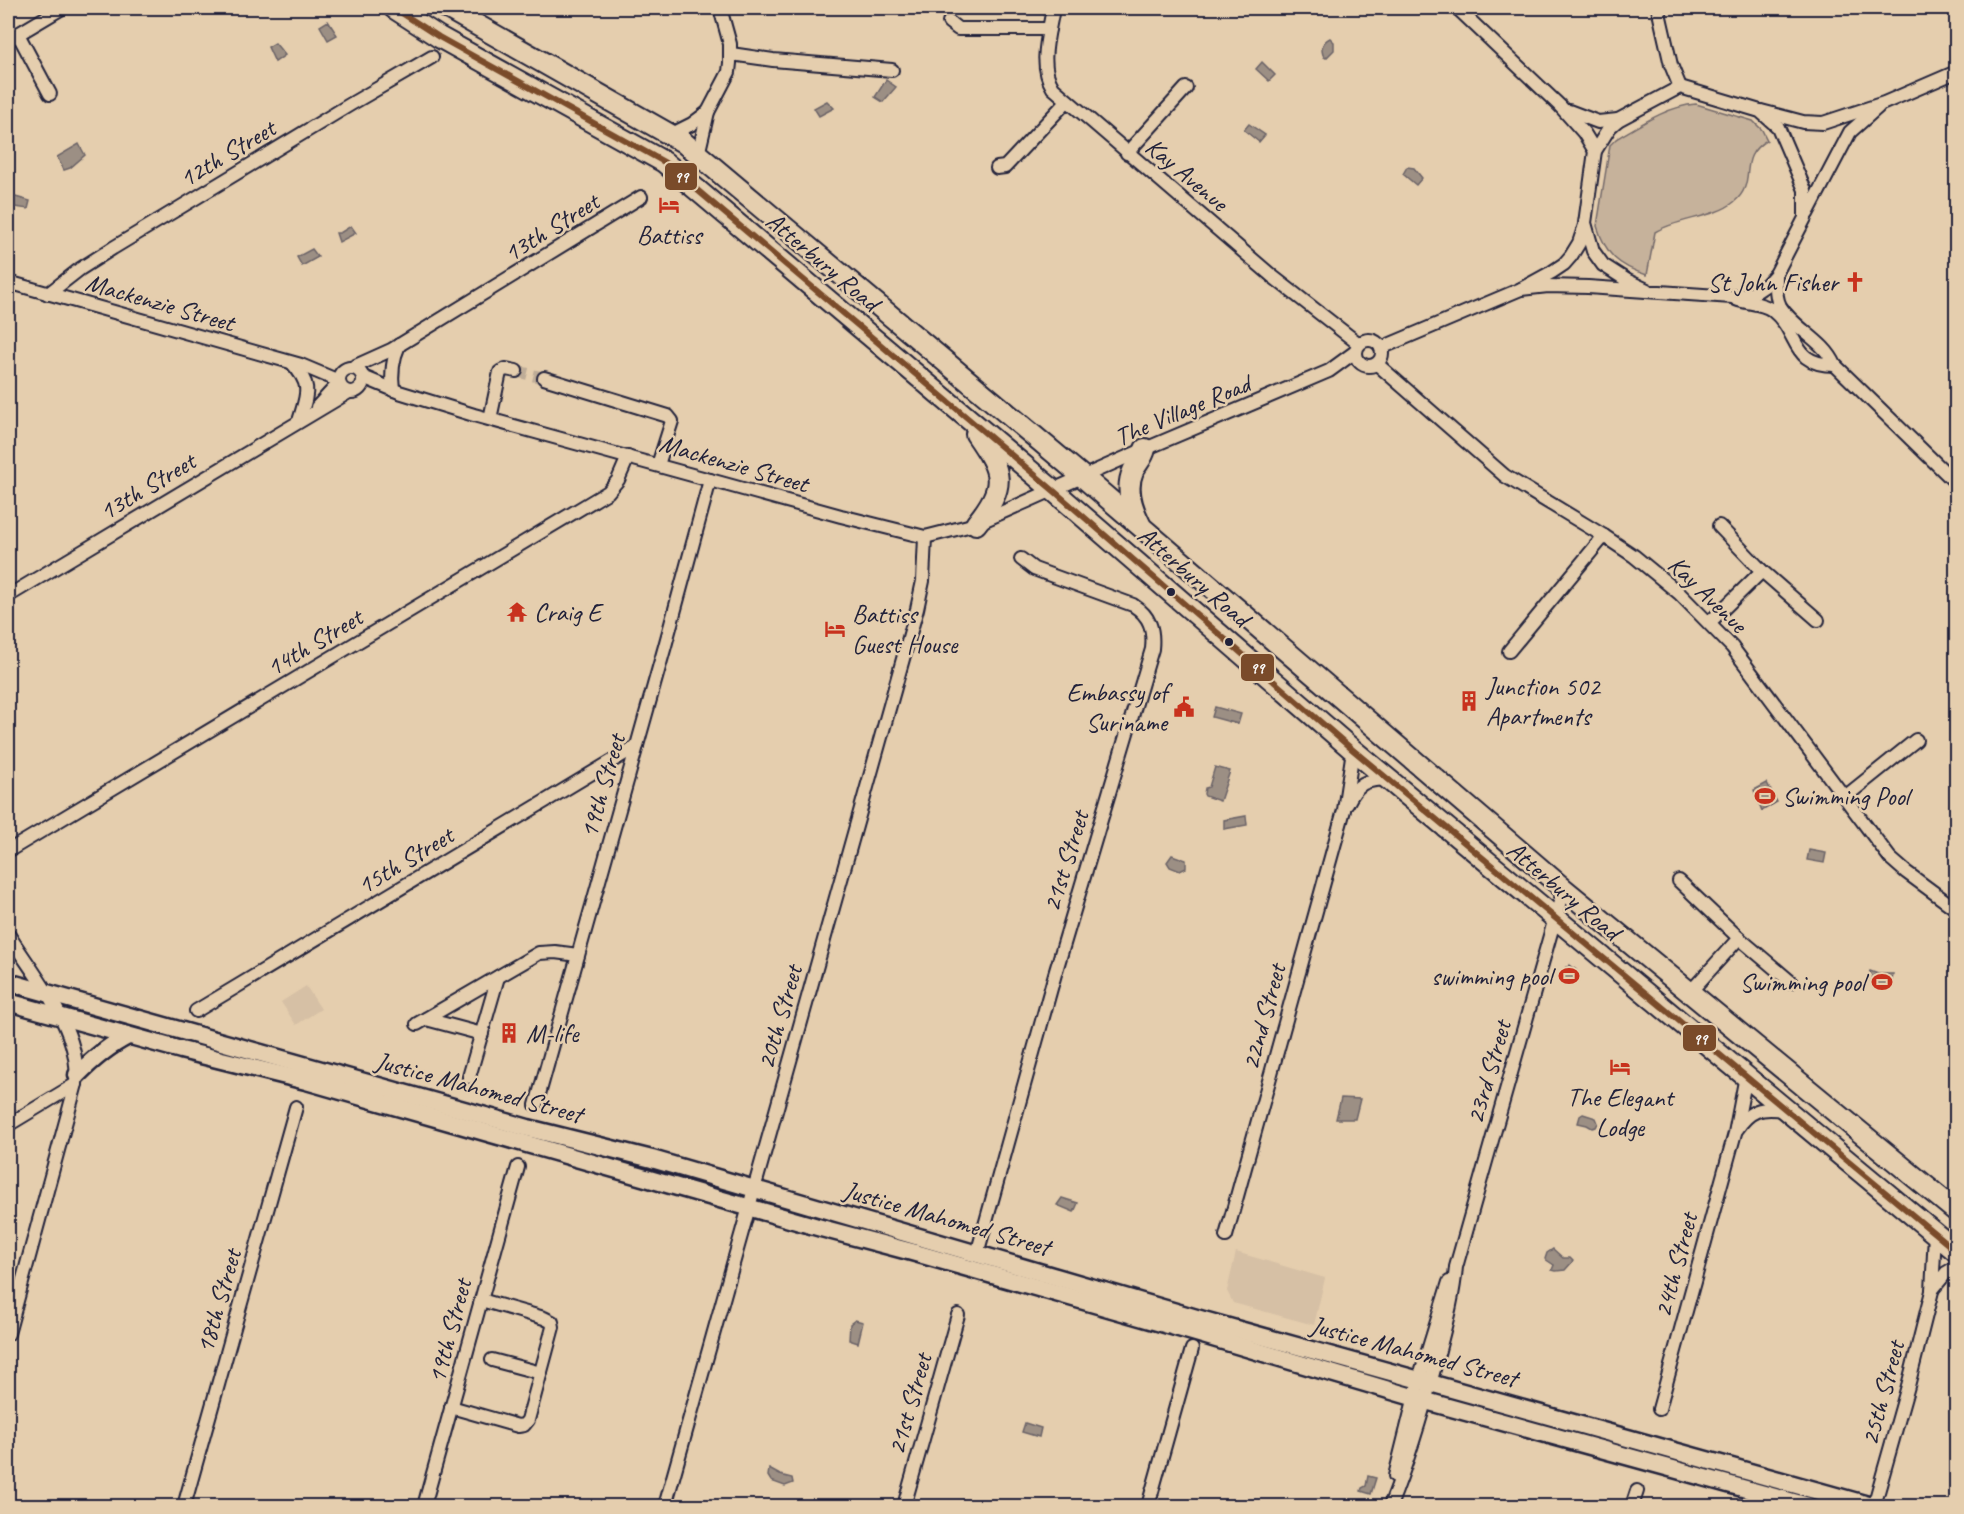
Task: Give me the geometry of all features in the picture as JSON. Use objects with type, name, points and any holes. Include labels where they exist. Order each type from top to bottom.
[{"type":"main road","name":"Atterbury Road","points":[[394,8],[439,37],[664,162],[1054,491],[1353,750],[1956,1251]]},
{"type":"main road","name":"Atterbury Road","points":[[447,8],[683,142],[1141,526],[1564,890],[1691,991],[1956,1211]]},
{"type":"main road","points":[[948,401],[975,432],[994,461],[998,476],[991,505],[976,524]]},
{"type":"main road","points":[[1141,526],[1134,513],[1129,491],[1132,474],[1145,449]]},
{"type":"main road","name":"Justice Mahomed Street","points":[[8,982],[528,1128],[652,1159],[977,1254],[1873,1506]]},
{"type":"main road","name":"Justice Mahomed Street","points":[[8,1002],[128,1036],[306,1081],[1196,1333],[1420,1399],[1808,1506]]},
{"type":"main road","points":[[77,1079],[98,1054],[128,1036]]},
{"type":"street","points":[[50,93],[13,37],[62,8]]},
{"type":"street","points":[[698,155],[708,112],[729,72],[730,44],[720,8]]},
{"type":"street","name":"Kay Avenue","points":[[1053,8],[1045,55],[1046,77],[1053,88],[1357,348]]},
{"type":"street","points":[[1457,8],[1560,106],[1584,134],[1595,152]]},
{"type":"street","points":[[1658,8],[1671,65],[1680,87]]},
{"type":"street","points":[[949,22],[958,29],[1049,29]]},
{"type":"street","points":[[731,54],[773,60],[892,70]]},
{"type":"street","name":"12th Street","points":[[48,294],[80,269],[113,248],[432,57]]},
{"type":"street","points":[[1381,348],[1521,289],[1564,264],[1579,243],[1585,223],[1595,152],[1610,127],[1618,120],[1680,87],[1803,122],[1823,123],[1884,103],[1956,72]]},
{"type":"street","points":[[1127,153],[1186,88]]},
{"type":"street","points":[[996,168],[1005,167],[1067,101]]},
{"type":"street","points":[[1521,289],[1562,286],[1732,297],[1754,294],[1776,274],[1850,132],[1884,103]]},
{"type":"street","points":[[1560,106],[1592,121],[1605,123],[1618,120]]},
{"type":"street","points":[[1760,111],[1778,127],[1804,190],[1805,218]]},
{"type":"street","points":[[670,135],[692,124],[708,112]]},
{"type":"street","name":"13th Street","points":[[304,418],[343,376],[395,348],[641,197]]},
{"type":"street","points":[[1585,223],[1593,251],[1603,266],[1647,290]]},
{"type":"street","points":[[1776,274],[1780,307],[1800,351],[1810,361],[1835,365]]},
{"type":"street","name":"Mackenzie Street","points":[[8,282],[343,376]]},
{"type":"street","points":[[1732,297],[1769,308],[1786,318],[1823,348],[1835,365],[1956,483]]},
{"type":"street","points":[[1362,341],[1375,341],[1381,348],[1382,357],[1370,365],[1329,371],[1357,348],[1362,341]]},
{"type":"street","points":[[395,348],[392,376],[396,391]]},
{"type":"street","name":"13th Street","points":[[362,377],[395,348]]},
{"type":"street","points":[[1357,348],[1357,360],[1370,365]]},
{"type":"street","points":[[297,364],[307,387],[304,418]]},
{"type":"street","name":"Kay Avenue","points":[[1370,365],[1505,476],[1604,536],[1665,580],[1709,623],[1750,670],[1893,860],[1956,909]]},
{"type":"street","points":[[490,419],[500,372],[506,369],[516,371]]},
{"type":"street","points":[[358,370],[362,377],[361,386],[353,391],[343,389],[343,376],[358,370]]},
{"type":"street","name":"The Village Road","points":[[1054,491],[1145,449],[1329,371]]},
{"type":"street","name":"Mackenzie Street","points":[[362,377],[396,391],[490,419],[851,519],[926,537],[976,524],[1054,491]]},
{"type":"street","points":[[544,378],[668,416],[672,421],[658,465]]},
{"type":"street","name":"Mackenzie Street","points":[[353,391],[396,391]]},
{"type":"street","name":"13th Street","points":[[8,596],[304,418],[353,391]]},
{"type":"street","name":"14th Street","points":[[8,851],[608,492],[618,480],[628,457]]},
{"type":"street","name":"19th Street","points":[[536,1105],[710,480]]},
{"type":"street","points":[[1719,526],[1762,571],[1818,620]]},
{"type":"street","points":[[1509,651],[1604,536]]},
{"type":"street","name":"20th Street","points":[[665,1506],[917,609],[923,581],[926,537]]},
{"type":"street","name":"21st Street","points":[[977,1254],[1055,974],[1152,649],[1153,638],[1149,619],[1133,605],[1034,569],[1021,559]]},
{"type":"street","points":[[1709,623],[1762,571]]},
{"type":"street","points":[[1845,797],[1916,740]]},
{"type":"street","name":"15th Street","points":[[196,1011],[637,746]]},
{"type":"street","name":"22nd Street","points":[[1226,1236],[1344,810],[1353,750]]},
{"type":"street","name":"22nd Street","points":[[1344,810],[1359,784],[1371,780],[1388,779]]},
{"type":"street","points":[[1679,881],[1739,938],[1791,982]]},
{"type":"street","name":"23rd Street","points":[[1389,1506],[1411,1451],[1420,1399],[1445,1293],[1456,1267],[1554,918],[1564,890]]},
{"type":"street","points":[[8,934],[50,994],[74,1048],[77,1079],[8,1334]]},
{"type":"street","points":[[1691,991],[1739,938]]},
{"type":"street","points":[[482,1034],[421,1021],[539,953],[555,952],[578,955]]},
{"type":"street","points":[[469,1077],[498,977]]},
{"type":"street","name":"24th Street","points":[[1659,1409],[1735,1133],[1746,1076]]},
{"type":"street","points":[[8,1125],[77,1079]]},
{"type":"street","name":"18th Street","points":[[184,1506],[296,1107]]},
{"type":"street","name":"24th Street","points":[[1735,1133],[1743,1120],[1753,1112],[1770,1108],[1787,1110]]},
{"type":"street","name":"19th Street","points":[[424,1506],[518,1167]]},
{"type":"street","name":"25th Street","points":[[1873,1506],[1908,1386],[1932,1291],[1935,1234]]},
{"type":"street","name":"25th Street","points":[[1932,1291],[1946,1273],[1956,1267]]},
{"type":"street","points":[[451,1407],[518,1426],[524,1425],[528,1420],[553,1328],[552,1322],[481,1300]]},
{"type":"street","name":"21st Street","points":[[904,1506],[958,1315]]},
{"type":"street","points":[[1148,1506],[1192,1349]]},
{"type":"street","points":[[492,1360],[541,1373]]},
{"type":"street","points":[[1632,1506],[1637,1491]]},
{"type":"shaded area","points":[[328,21],[337,35],[328,40],[320,26]]},
{"type":"shaded area","points":[[1330,38],[1334,42],[1334,50],[1326,58],[1322,46]]},
{"type":"shaded area","points":[[275,43],[285,55],[275,62],[268,47]]},
{"type":"shaded area","points":[[1262,62],[1275,75],[1269,81],[1256,69]]},
{"type":"shaded area","points":[[886,80],[896,87],[883,102],[875,97]]},
{"type":"shaded area","points":[[827,101],[834,108],[819,116],[814,108]]},
{"type":"shaded area","points":[[1696,104],[1753,121],[1762,130],[1767,140],[1757,147],[1752,155],[1745,186],[1734,202],[1717,211],[1664,227],[1655,232],[1647,275],[1628,268],[1614,258],[1605,245],[1597,226],[1610,145],[1616,139],[1654,117],[1675,108]]},
{"type":"shaded area","points":[[1249,124],[1265,135],[1259,142],[1244,130]]},
{"type":"shaded area","points":[[79,144],[85,155],[70,168],[64,170],[57,157]]},
{"type":"shaded area","points":[[1407,167],[1414,168],[1422,178],[1416,185],[1403,174]]},
{"type":"shaded area","points":[[12,196],[30,201],[28,209],[8,206]]},
{"type":"shaded area","points":[[351,226],[356,233],[339,242],[336,233]]},
{"type":"shaded area","points":[[312,249],[318,257],[302,266],[297,257]]},
{"type":"shaded area","points":[[1215,707],[1241,714],[1238,724],[1212,717]]},
{"type":"shaded area","points":[[1215,767],[1230,771],[1220,801],[1204,794],[1205,788],[1209,787]]},
{"type":"shaded area","name":"Swimming Pool","points":[[1767,783],[1777,802],[1762,811],[1754,790]]},
{"type":"shaded area","points":[[1246,816],[1247,825],[1224,829],[1224,820]]},
{"type":"shaded area","name":"Swimming Pool","points":[[1809,850],[1826,853],[1824,863],[1807,860]]},
{"type":"shaded area","points":[[1172,855],[1186,860],[1186,868],[1180,871],[1170,867],[1167,862]]},
{"type":"shaded area","name":"swimming pool","points":[[1570,965],[1576,970],[1571,985],[1561,981],[1566,967]]},
{"type":"shaded area","name":"Swimming pool","points":[[1870,971],[1878,974],[1893,974],[1891,985],[1882,990],[1868,979]]},
{"type":"shaded area","points":[[306,986],[321,1009],[296,1025],[281,1002]]},
{"type":"shaded area","points":[[1341,1098],[1360,1099],[1355,1119],[1336,1119]]},
{"type":"shaded area","points":[[1583,1114],[1596,1118],[1598,1123],[1596,1127],[1592,1128],[1578,1123]]},
{"type":"shaded area","points":[[1062,1198],[1078,1203],[1074,1212],[1057,1205]]},
{"type":"shaded area","points":[[1553,1249],[1563,1258],[1570,1258],[1573,1261],[1565,1270],[1552,1270],[1554,1265],[1545,1259],[1547,1253]]},
{"type":"shaded area","points":[[1236,1252],[1325,1278],[1314,1325],[1233,1303],[1227,1291]]},
{"type":"shaded area","points":[[855,1320],[863,1322],[858,1343],[849,1340],[850,1324]]},
{"type":"shaded area","points":[[1025,1423],[1041,1428],[1039,1437],[1022,1432]]},
{"type":"shaded area","points":[[769,1469],[792,1478],[793,1483],[785,1486],[771,1481],[768,1476]]},
{"type":"shaded area","points":[[1368,1476],[1376,1478],[1371,1494],[1361,1491],[1366,1486]]},
{"type":"tunnel","points":[[516,371],[544,378]]},
{"type":"transit line","name":"99","points":[[394,8],[439,37],[664,162],[1054,491],[1353,750],[1956,1251]]},
{"type":"place","name":"Battiss","points":[[669,205]]},
{"type":"place","name":"St John Fisher","points":[[1855,282]]},
{"type":"place","name":"Craig E","points":[[517,612]]},
{"type":"place","name":"Battiss Guest House","points":[[835,629]]},
{"type":"place","name":"Junction 502 Apartments","points":[[1469,701]]},
{"type":"place","name":"Embassy of Suriname","points":[[1184,707]]},
{"type":"place","name":"Swimming Pool","points":[[1765,796]]},
{"type":"place","name":"swimming pool","points":[[1569,976]]},
{"type":"place","name":"Swimming pool","points":[[1882,982]]},
{"type":"place","name":"M-life","points":[[509,1033]]},
{"type":"place","name":"The Elegant Lodge","points":[[1620,1067]]}]
